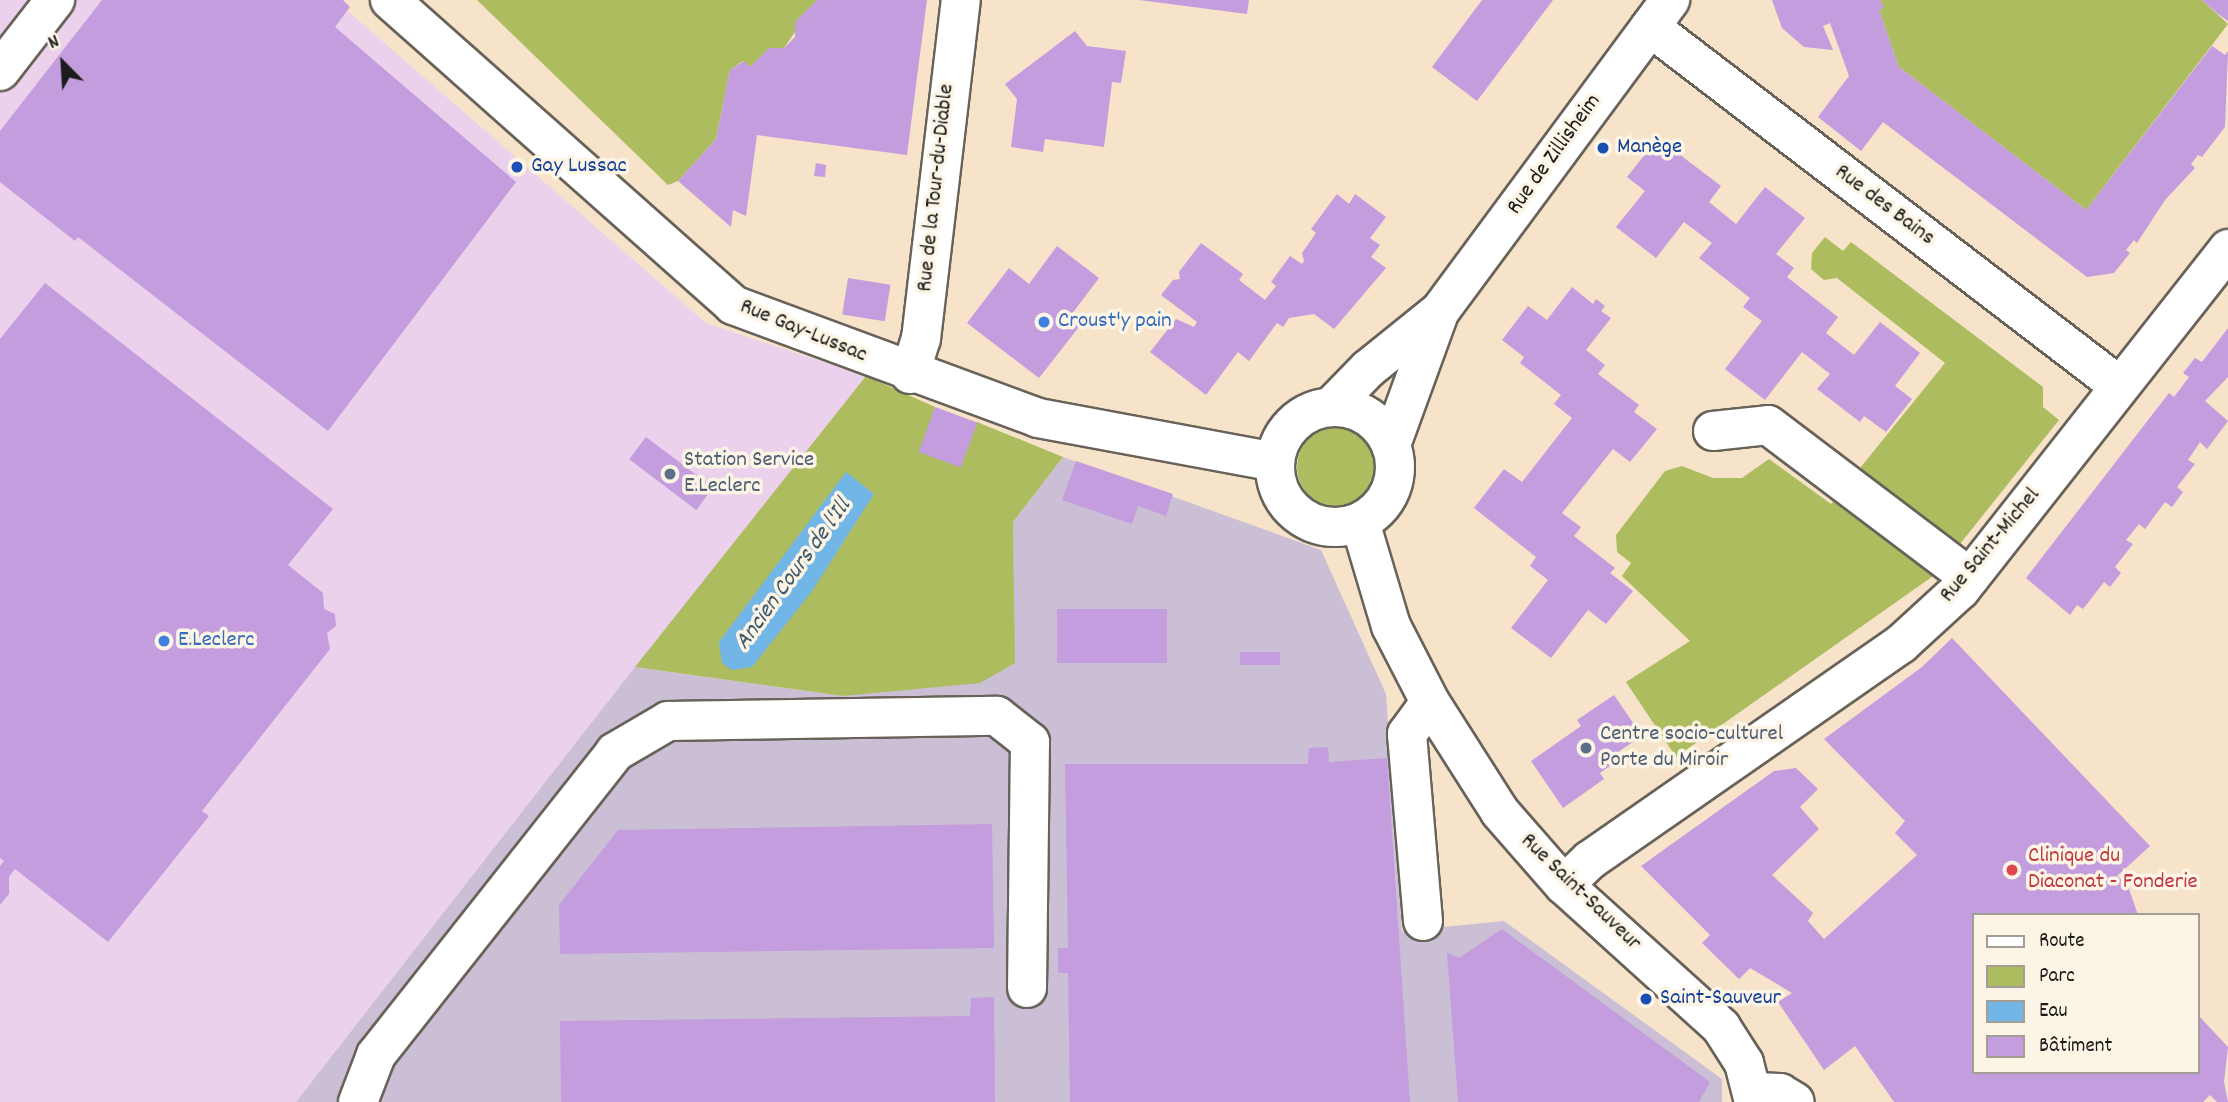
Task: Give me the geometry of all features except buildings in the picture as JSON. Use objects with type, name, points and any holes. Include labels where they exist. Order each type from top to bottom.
[{"type":"street","points":[[0,71],[55,0]]},
{"type":"street","name":"Rue Gay-Lussac","points":[[390,0],[733,305],[909,374],[1038,418],[1275,462]]},
{"type":"street","name":"Rue de la Tour-du-Diable","points":[[909,374],[920,339],[961,0]]},
{"type":"street","name":"Rue de Zillisheim","points":[[1331,407],[1368,369],[1440,311],[1660,14]]},
{"type":"street","name":"Rue des Bains","points":[[1660,14],[2118,385]]},
{"type":"street","name":"Rue Saint-Michel","points":[[1564,885],[1590,860],[1900,644],[1978,568],[2118,385],[2228,249]]},
{"type":"street","name":"Rue de Zillisheim","points":[[1391,444],[1440,311]]},
{"type":"street","points":[[1331,407],[1367,416],[1391,444],[1395,467],[1391,490],[1379,509],[1360,523],[1340,528],[1318,526],[1300,517],[1285,502],[1276,482],[1275,462],[1280,441],[1293,424],[1310,412],[1331,407]]},
{"type":"street","points":[[1792,410],[1978,568]]},
{"type":"street","points":[[1713,431],[1768,425],[1978,568]]},
{"type":"street","name":"Rue Saint-Sauveur","points":[[1360,523],[1391,626],[1430,702],[1500,812],[1564,885],[1721,1027],[1744,1063],[1754,1097],[1780,1093],[1795,1102]]},
{"type":"street","points":[[1423,921],[1406,734],[1430,702]]},
{"type":"street","points":[[358,1102],[376,1055],[615,752],[668,721],[997,716],[1030,743],[1027,988]]},
{"type":"shaded area","points":[[0,0],[335,0],[706,323],[866,376],[296,1102],[0,1102]]},
{"type":"shaded area","points":[[1063,457],[1321,550],[1386,694],[1402,931],[1504,921],[1722,1079],[1722,1102],[296,1102],[635,667],[843,696],[1014,664],[1013,522]]},
{"type":"green space","points":[[477,0],[817,0],[784,48],[750,67],[743,61],[730,70],[716,139],[678,181],[668,185]]},
{"type":"green space","points":[[1880,0],[2202,0],[2228,24],[2086,210],[1899,67],[1879,10],[1883,8]]},
{"type":"green space","points":[[1825,237],[1843,251],[1851,242],[2043,387],[2043,407],[2059,420],[1936,574],[1676,757],[1626,682],[1690,641],[1622,576],[1631,563],[1617,552],[1616,535],[1665,471],[1682,466],[1713,478],[1742,478],[1769,459],[1831,504],[1945,363],[1837,278],[1824,280],[1811,269],[1812,253]]},
{"type":"green space","points":[[866,376],[935,407],[920,452],[961,466],[977,422],[1063,457],[1013,522],[1015,663],[980,683],[843,696],[635,667]]},
{"type":"green space","points":[[1336,428],[1351,431],[1368,445],[1375,467],[1372,482],[1358,499],[1336,506],[1321,503],[1304,489],[1297,467],[1300,452],[1314,435]]},
{"type":"water","name":"Ancien Cours de l'Ill","points":[[846,472],[874,494],[812,591],[752,667],[732,670],[722,663],[719,642]]},
{"type":"place","name":"Manège","points":[[1603,148]]},
{"type":"place","name":"Gay Lussac","points":[[517,167]]},
{"type":"place","name":"Croust'y pain","points":[[1044,322]]},
{"type":"place","name":"Station Service E.Leclerc","points":[[670,474]]},
{"type":"place","name":"E.Leclerc","points":[[164,641]]},
{"type":"place","name":"Centre socio-culturel Porte du Miroir","points":[[1586,748]]},
{"type":"place","name":"Clinique du Diaconat - Fonderie","points":[[2012,870]]},
{"type":"place","name":"Saint-Sauveur","points":[[1646,999]]}]
